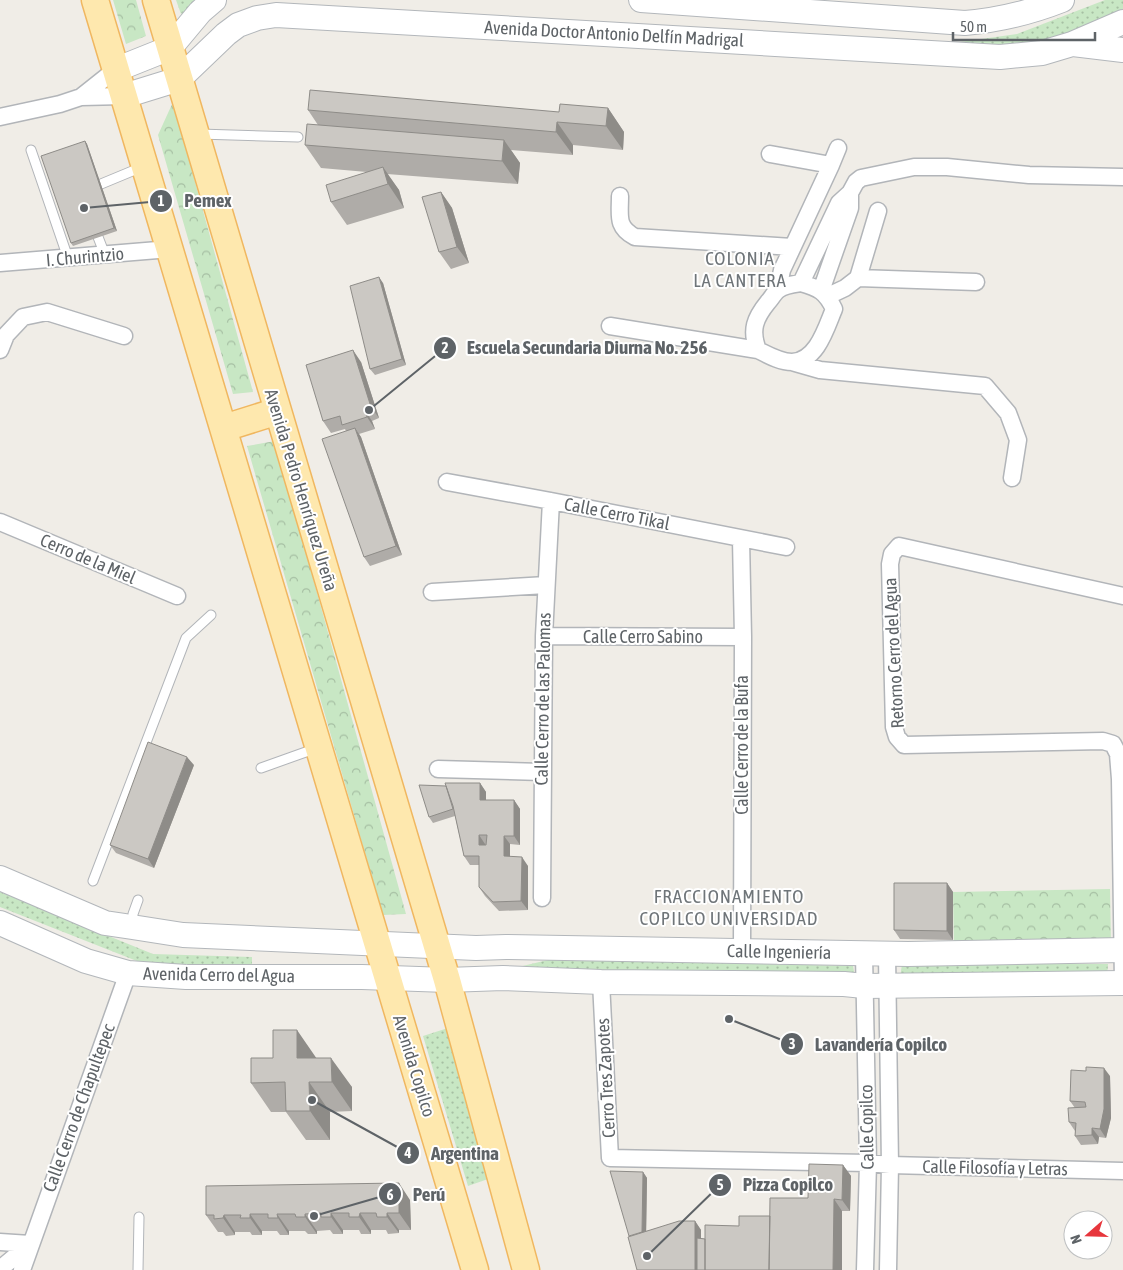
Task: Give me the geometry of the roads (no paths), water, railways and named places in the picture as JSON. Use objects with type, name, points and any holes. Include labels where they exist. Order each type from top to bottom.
[{"type":"main road","points":[[94,0],[224,428],[387,978]]},
{"type":"main road","name":"Avenida Pedro Henríquez Ureña","points":[[156,0],[447,980]]},
{"type":"main road","points":[[224,428],[278,411]]},
{"type":"main road","name":"Avenida Copilco","points":[[387,978],[475,1270]]},
{"type":"main road","points":[[447,980],[526,1270]]},
{"type":"street","points":[[81,97],[115,70],[170,48],[200,12],[214,0]]},
{"type":"street","name":"Avenida Doctor Antonio Delfín Madrigal","points":[[641,0],[965,23],[994,21],[1023,14],[1062,0]]},
{"type":"street","name":"Avenida Doctor Antonio Delfín Madrigal","points":[[124,96],[179,79],[211,47],[238,25],[257,18],[276,15],[1000,57],[1042,53],[1072,44],[1123,22]]},
{"type":"street","points":[[1072,44],[1123,50]]},
{"type":"street","points":[[0,117],[60,104],[81,97],[124,96]]},
{"type":"street","points":[[828,299],[790,286],[782,270],[838,148]]},
{"type":"street","points":[[770,154],[831,165]]},
{"type":"street","points":[[758,350],[754,339],[754,326],[759,312],[790,286],[839,203],[850,193],[856,182],[861,178],[914,166],[948,167],[1028,175],[1123,177]]},
{"type":"street","points":[[792,362],[806,358],[819,342],[850,208],[850,193]]},
{"type":"street","points":[[620,196],[620,221],[625,232],[635,237],[792,247]]},
{"type":"street","points":[[851,283],[878,211]]},
{"type":"street","name":"I. Churintzio","points":[[0,263],[170,249]]},
{"type":"street","points":[[828,299],[851,283],[976,282]]},
{"type":"street","points":[[0,350],[6,335],[23,317],[47,312],[124,336]]},
{"type":"street","points":[[610,326],[732,344],[758,350],[782,360],[820,370],[986,386],[1008,413],[1018,440],[1012,478]]},
{"type":"street","points":[[732,344],[754,326]]},
{"type":"street","points":[[813,350],[820,370]]},
{"type":"street","name":"Calle Cerro Tikal","points":[[446,482],[786,548]]},
{"type":"street","name":"Calle Cerro de las Palomas","points":[[542,898],[544,636],[551,501]]},
{"type":"street","name":"Cerro de la Miel","points":[[0,522],[177,596]]},
{"type":"street","name":"Calle Cerro de la Bufa","points":[[741,539],[743,637],[742,951]]},
{"type":"street","name":"Retorno Cerro del Agua","points":[[1123,596],[899,546],[892,554],[890,564],[894,727],[897,737],[904,745],[1103,741],[1114,744],[1118,754],[1121,778],[1123,983]]},
{"type":"street","points":[[432,592],[546,585]]},
{"type":"street","name":"Calle Cerro Sabino","points":[[544,636],[743,637]]},
{"type":"street","points":[[438,769],[542,772]]},
{"type":"street","name":"Avenida Cerro del Agua","points":[[0,878],[105,923],[183,934],[436,946]]},
{"type":"street","name":"Avenida Cerro del Agua","points":[[0,923],[86,961],[128,973],[186,977],[447,980]]},
{"type":"street","name":"Calle Ingeniería","points":[[436,946],[864,954],[1123,950]]},
{"type":"street","points":[[502,978],[498,968],[498,961],[506,947]]},
{"type":"street","name":"Calle Copilco","points":[[864,954],[876,986],[890,1165],[888,1270]]},
{"type":"street","name":"Calle Copilco","points":[[865,1270],[876,986],[887,954]]},
{"type":"street","name":"Calle Cerro de Chapultepec","points":[[22,1270],[128,973]]},
{"type":"street","name":"Calle Ingeniería","points":[[447,980],[502,978],[600,982],[844,984],[876,986],[1123,983]]},
{"type":"street","name":"Cerro Tres Zapotes","points":[[600,982],[610,1158],[868,1163]]},
{"type":"street","name":"Calle Filosofía y Letras","points":[[868,1163],[1123,1171]]},
{"type":"street","points":[[0,1242],[30,1244]]},
{"type":"street","points":[[0,1269],[30,1244]]},
{"type":"lane","points":[[196,134],[298,137]]},
{"type":"lane","points":[[31,150],[68,258]]},
{"type":"lane","points":[[101,184],[145,166]]},
{"type":"lane","points":[[98,237],[105,255]]},
{"type":"lane","points":[[94,881],[186,638],[211,616]]},
{"type":"lane","points":[[261,768],[319,748]]},
{"type":"lane","points":[[132,927],[132,914],[138,900]]},
{"type":"lane","points":[[138,1270],[140,1217]]},
{"type":"place","name":"Pemex","points":[[84,208]]},
{"type":"place","name":"Escuela Secundaria Diurna No. 256","points":[[369,410]]},
{"type":"place","name":"Lavandería Copilco","points":[[729,1019]]},
{"type":"place","name":"Argentina","points":[[312,1100]]},
{"type":"place","name":"Perú","points":[[314,1216]]},
{"type":"place","name":"Pizza Copilco","points":[[647,1256]]},
{"type":"district","name":"COLONIA LA CANTERA","points":[[740,269]]},
{"type":"district","name":"FRACCIONAMIENTO COPILCO UNIVERSIDAD","points":[[729,907]]}]
